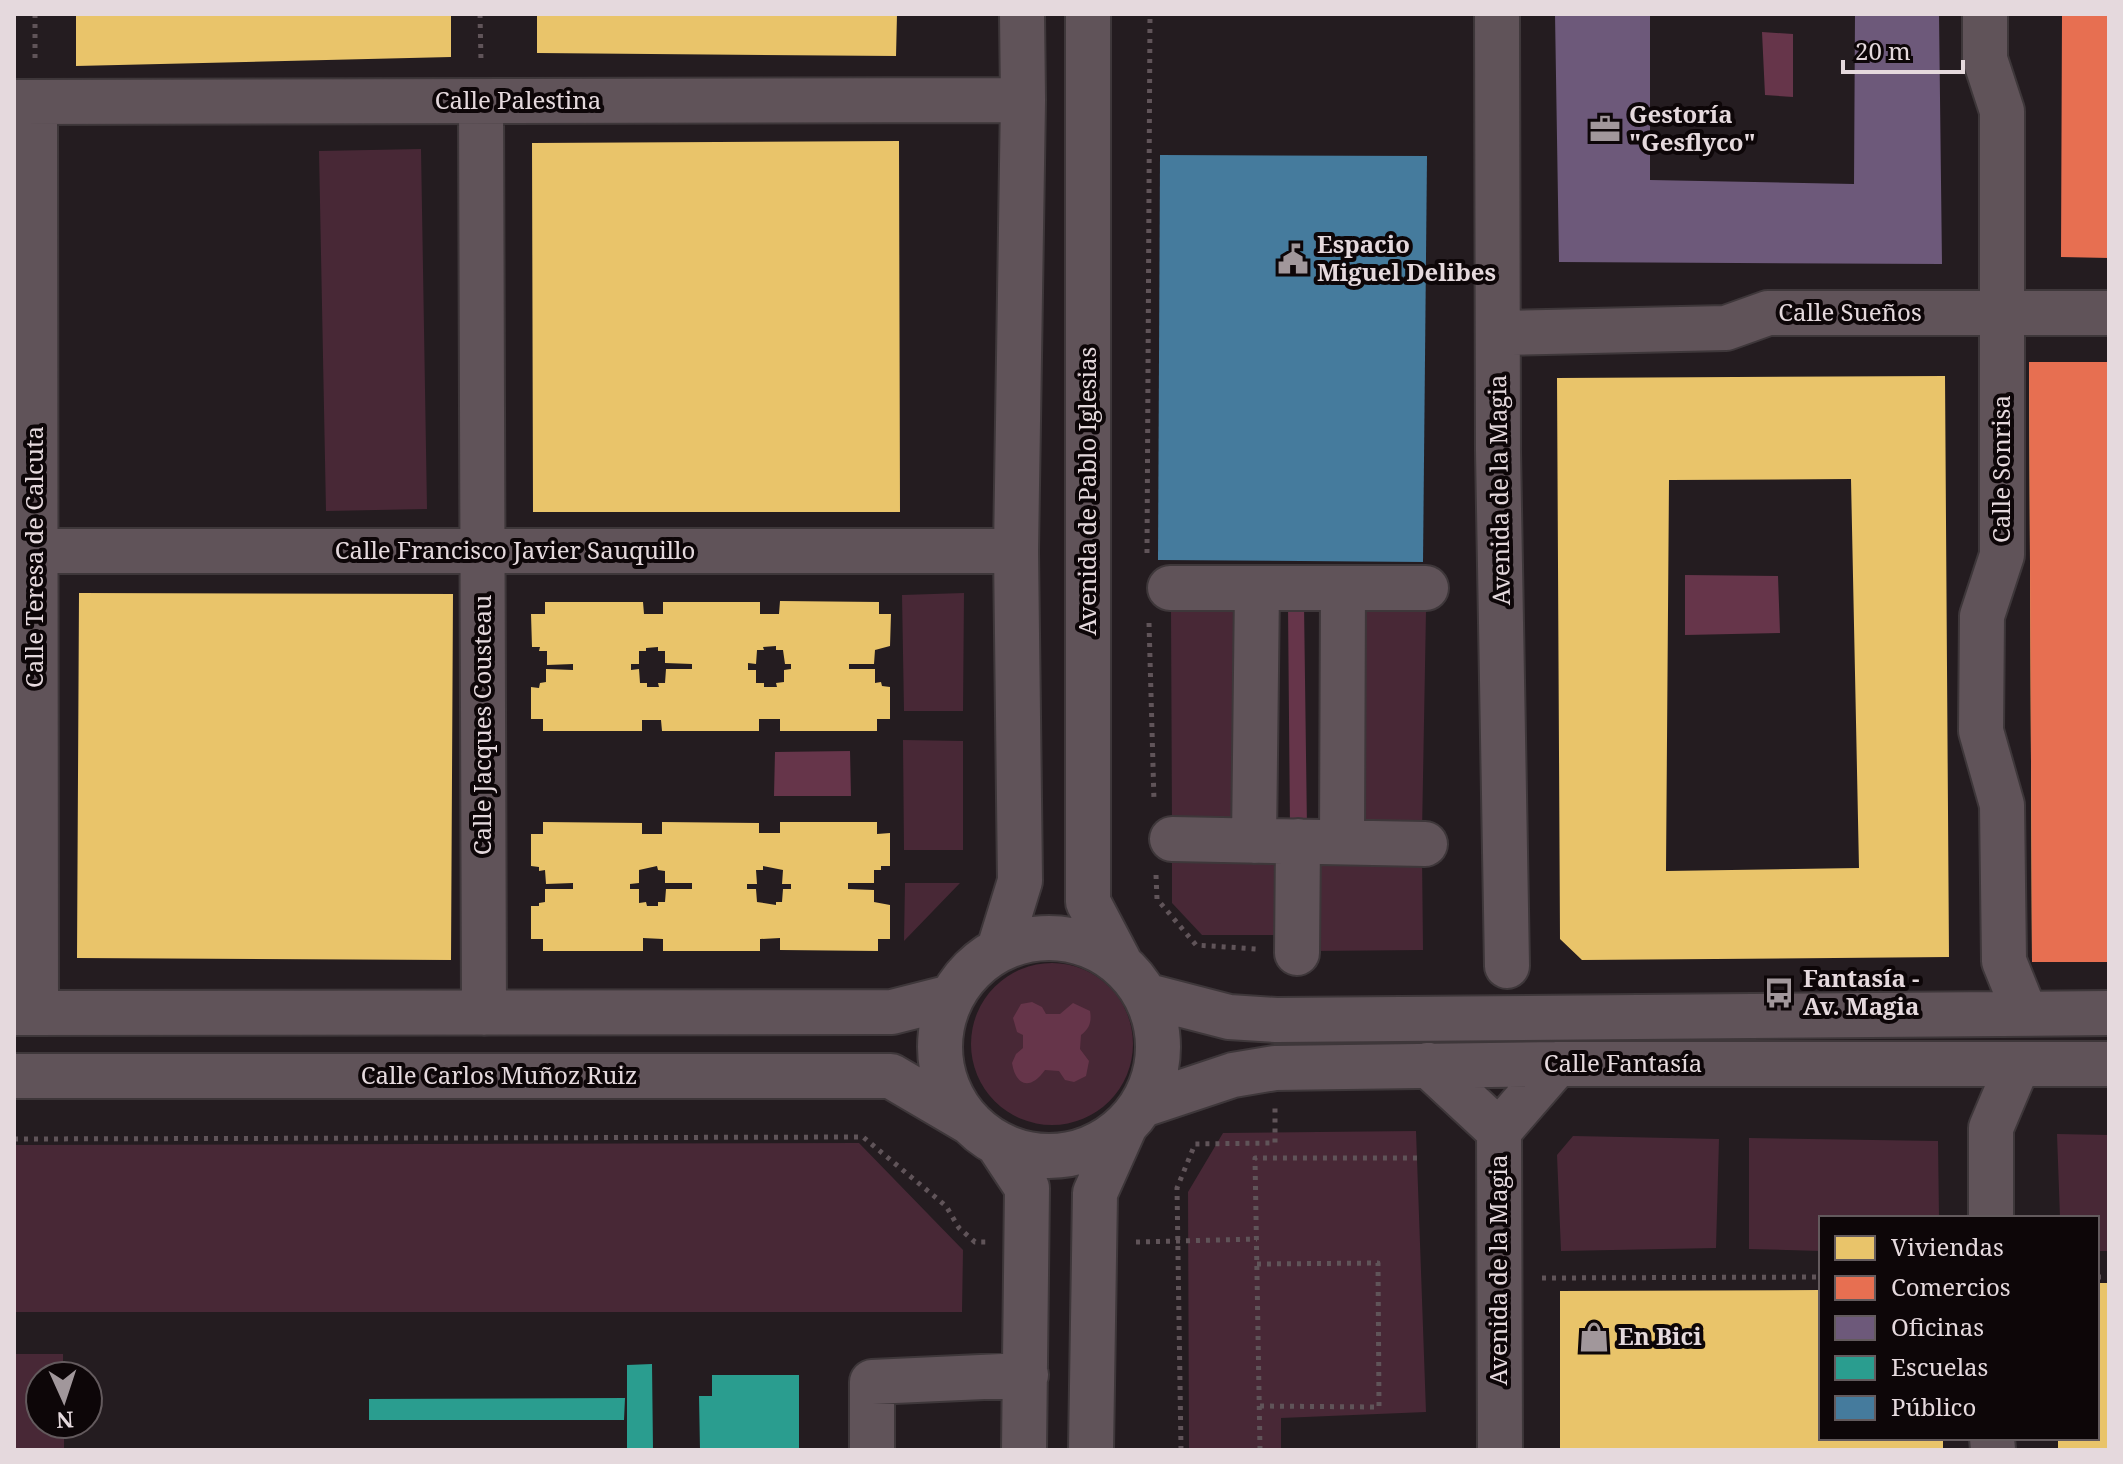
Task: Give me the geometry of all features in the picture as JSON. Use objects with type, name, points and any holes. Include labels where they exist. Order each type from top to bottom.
[{"type":"street","points":[[999,949],[1020,881],[1016,551],[1022,14]]},
{"type":"street","name":"Avenida de Pablo Iglesias","points":[[1088,14],[1088,902],[1119,961]]},
{"type":"street","name":"Avenida de la Magia","points":[[1497,14],[1507,966]]},
{"type":"street","name":"Calle Sonrisa","points":[[1985,14],[1985,59],[2002,111],[2002,555],[1982,616],[1981,731],[2002,805],[2004,961],[2025,1013]]},
{"type":"street","name":"Calle Palestina","points":[[24,102],[1023,100]]},
{"type":"street","name":"Calle Teresa de Calcuta","points":[[24,102],[25,1013]]},
{"type":"street","name":"Calle Jacques Cousteau","points":[[481,102],[484,1013]]},
{"type":"street","name":"Calle Sueños","points":[[1498,333],[1726,328],[1768,313],[2109,313]]},
{"type":"street","name":"Calle Francisco Javier Sauquillo","points":[[25,551],[1016,551]]},
{"type":"street","points":[[1155,588],[1426,588]]},
{"type":"street","points":[[1254,841],[1257,588]]},
{"type":"street","points":[[1342,842],[1343,588]]},
{"type":"street","points":[[1161,836],[1425,844]]},
{"type":"street","points":[[1280,951],[1298,841]]},
{"type":"street","points":[[1024,1450],[1027,1188],[951,1096],[941,1063],[941,1029],[951,997],[972,969],[999,949],[1040,937],[1082,941],[1119,961],[1148,996],[1159,1032],[1158,1070],[1095,1193],[1091,1450]]},
{"type":"street","points":[[1443,1018],[1507,966],[1555,1018]]},
{"type":"street","name":"Calle Fantasía","points":[[1148,996],[1229,1017],[1276,1020],[2109,1013]]},
{"type":"street","points":[[25,1013],[892,1012],[951,997]]},
{"type":"street","name":"Avenida de la Magia","points":[[1500,1450],[1499,1131],[1557,1064]]},
{"type":"street","name":"Calle Fantasía","points":[[1133,1116],[1233,1075],[1275,1068],[1557,1064],[2109,1064]]},
{"type":"street","points":[[1991,1216],[1991,1128],[2018,1064]]},
{"type":"street","points":[[1428,1065],[1499,1131]]},
{"type":"street","name":"Calle Carlos Muñoz Ruiz","points":[[14,1076],[891,1076],[984,1134]]},
{"type":"street","points":[[984,1134],[1041,1156],[1086,1151],[1133,1116]]},
{"type":"street","points":[[872,1450],[872,1382],[1026,1375]]},
{"type":"path","points":[[1150,14],[1155,588],[1161,836],[1157,899],[1196,945],[1280,951]]},
{"type":"path","points":[[1181,1450],[1177,1188],[1195,1144],[1275,1143],[1275,1068]]},
{"type":"path","points":[[14,1139],[863,1137],[946,1206],[959,1228],[975,1242],[1027,1245]]},
{"type":"path","points":[[1260,1450],[1255,1158],[1417,1158]]},
{"type":"path","points":[[1093,1243],[1257,1239]]},
{"type":"path","points":[[1257,1264],[1378,1263],[1379,1407],[1259,1406]]},
{"type":"path","points":[[1500,1278],[1819,1277]]},
{"type":"shaded area","points":[[1762,32],[1793,34],[1793,97],[1765,95]]},
{"type":"shaded area","points":[[421,149],[427,509],[326,511],[319,151]]},
{"type":"shaded area","points":[[1685,575],[1778,576],[1780,633],[1685,635]]},
{"type":"shaded area","points":[[964,593],[963,711],[904,711],[902,595]]},
{"type":"shaded area","points":[[1304,604],[1307,829],[1290,829],[1288,605]]},
{"type":"shaded area","points":[[1361,608],[1426,611],[1422,833],[1359,829]]},
{"type":"shaded area","points":[[1171,610],[1235,611],[1237,830],[1172,829]]},
{"type":"shaded area","points":[[903,740],[963,741],[963,850],[904,850]]},
{"type":"shaded area","points":[[850,751],[851,796],[774,796],[775,752]]},
{"type":"shaded area","points":[[1172,853],[1284,854],[1283,935],[1202,935],[1172,903]]},
{"type":"shaded area","points":[[1422,855],[1423,950],[1309,951],[1309,856]]},
{"type":"shaded area","points":[[905,883],[960,883],[904,941]]},
{"type":"shaded area","points":[[1052,963],[1083,970],[1109,987],[1126,1013],[1133,1044],[1126,1075],[1109,1101],[1083,1118],[1052,1125],[1021,1118],[995,1101],[978,1075],[971,1044],[978,1013],[995,987],[1021,970]]},
{"type":"shaded area","points":[[1032,1002],[1042,1007],[1046,1014],[1060,1014],[1073,1003],[1090,1011],[1090,1022],[1081,1035],[1080,1049],[1089,1061],[1086,1076],[1074,1082],[1065,1080],[1059,1071],[1045,1070],[1029,1083],[1017,1077],[1012,1063],[1023,1048],[1023,1035],[1017,1032],[1013,1018],[1021,1004]]},
{"type":"shaded area","points":[[1416,1131],[1426,1412],[1281,1418],[1281,1450],[1189,1450],[1188,1192],[1223,1133]]},
{"type":"shaded area","points":[[2057,1134],[2109,1135],[2109,1251],[2099,1251],[2099,1216],[2060,1216]]},
{"type":"shaded area","points":[[1573,1136],[1719,1139],[1716,1248],[1561,1251],[1557,1155]]},
{"type":"shaded area","points":[[1749,1138],[1938,1141],[1939,1216],[1819,1216],[1819,1251],[1749,1249]]},
{"type":"shaded area","points":[[859,1143],[963,1250],[962,1312],[14,1312],[14,1145]]},
{"type":"shaded area","points":[[14,1354],[63,1354],[63,1360],[24,1360],[24,1440],[64,1440],[64,1450],[14,1450]]},
{"type":"building: Viviendas","points":[[76,14],[451,14],[451,57],[76,66]]},
{"type":"building: Viviendas","points":[[537,14],[897,14],[896,56],[537,53]]},
{"type":"building: Viviendas","points":[[899,141],[900,512],[533,512],[532,143]]},
{"type":"building: Viviendas","points":[[2029,362],[2109,362],[2109,962],[2032,962]]},
{"type":"building: Viviendas","points":[[1945,376],[1949,957],[1582,960],[1560,939],[1557,378]],"holes":[[[1851,479],[1859,868],[1666,871],[1669,480]]]},
{"type":"building: Viviendas","points":[[79,593],[453,594],[451,960],[77,958]]},
{"type":"building: Viviendas","points":[[780,601],[879,602],[879,614],[891,614],[890,646],[875,650],[874,664],[849,664],[849,669],[875,669],[875,683],[881,682],[882,686],[890,687],[890,719],[877,719],[877,731],[780,731],[780,719],[759,719],[759,731],[662,731],[661,720],[642,720],[642,731],[543,731],[543,719],[531,719],[531,687],[539,688],[540,683],[546,682],[546,669],[573,670],[573,664],[547,665],[547,651],[532,647],[531,614],[545,614],[545,602],[643,602],[644,614],[663,614],[663,602],[760,602],[760,614],[779,614]],"holes":[[[776,646],[776,650],[783,650],[785,664],[791,664],[791,669],[784,670],[784,682],[776,683],[777,687],[764,687],[764,683],[756,683],[756,670],[748,670],[748,663],[756,664],[757,650]],[[658,647],[658,651],[665,651],[665,663],[692,664],[692,669],[666,669],[665,683],[658,683],[659,687],[647,687],[647,683],[640,683],[639,669],[631,670],[631,664],[639,664],[639,651]]]},
{"type":"building: Viviendas","points":[[543,822],[642,823],[642,834],[662,834],[662,822],[759,823],[759,833],[780,833],[780,822],[877,822],[877,834],[890,833],[890,866],[874,870],[874,883],[848,883],[848,889],[874,890],[874,902],[890,905],[890,939],[878,939],[878,951],[780,950],[780,938],[760,939],[760,951],[663,951],[663,939],[643,938],[643,951],[543,951],[543,939],[531,939],[531,906],[545,902],[545,889],[573,889],[573,883],[546,884],[545,870],[539,871],[539,867],[531,866],[531,834],[543,834]],"holes":[[[657,866],[658,870],[665,871],[665,883],[692,883],[692,889],[666,889],[665,902],[658,902],[658,906],[639,903],[639,889],[630,889],[630,884],[639,883],[639,870]],[[763,866],[783,870],[782,884],[791,884],[791,889],[783,889],[782,902],[776,902],[776,905],[757,902],[756,889],[747,889],[747,884],[757,884],[756,870],[763,870]]]},
{"type":"building: Viviendas","points":[[2099,1283],[2109,1283],[2109,1450],[2058,1450],[2058,1440],[2099,1440]]},
{"type":"building: Viviendas","points":[[1819,1290],[1819,1440],[1943,1440],[1943,1450],[1560,1450],[1560,1291]]},
{"type":"building: Comercios","points":[[2062,14],[2109,14],[2109,258],[2061,257]]},
{"type":"building: Comercios","points":[[2029,362],[2109,362],[2109,962],[2032,962]]},
{"type":"building: Oficinas","points":[[1555,14],[1650,14],[1650,180],[1854,184],[1855,14],[1939,14],[1942,264],[1559,262]]},
{"type":"building: Escuelas","points":[[652,1364],[653,1450],[627,1450],[627,1365]]},
{"type":"building: Escuelas","points":[[712,1375],[799,1375],[799,1450],[700,1450],[699,1396],[712,1396]]},
{"type":"building: Escuelas","points":[[625,1398],[624,1420],[369,1420],[369,1399]]},
{"type":"building: Público","name":"Espacio Miguel Delibes","points":[[1160,155],[1427,156],[1423,562],[1158,560]]},
{"type":"place","name":"Gestoría \"Gesflyco\"","points":[[1605,129]]},
{"type":"place","name":"Espacio Miguel Delibes","points":[[1293,259]]},
{"type":"place","name":"Fantasía - Av. Magia","points":[[1779,993]]},
{"type":"place","name":"En Bici","points":[[1594,1337]]}]
